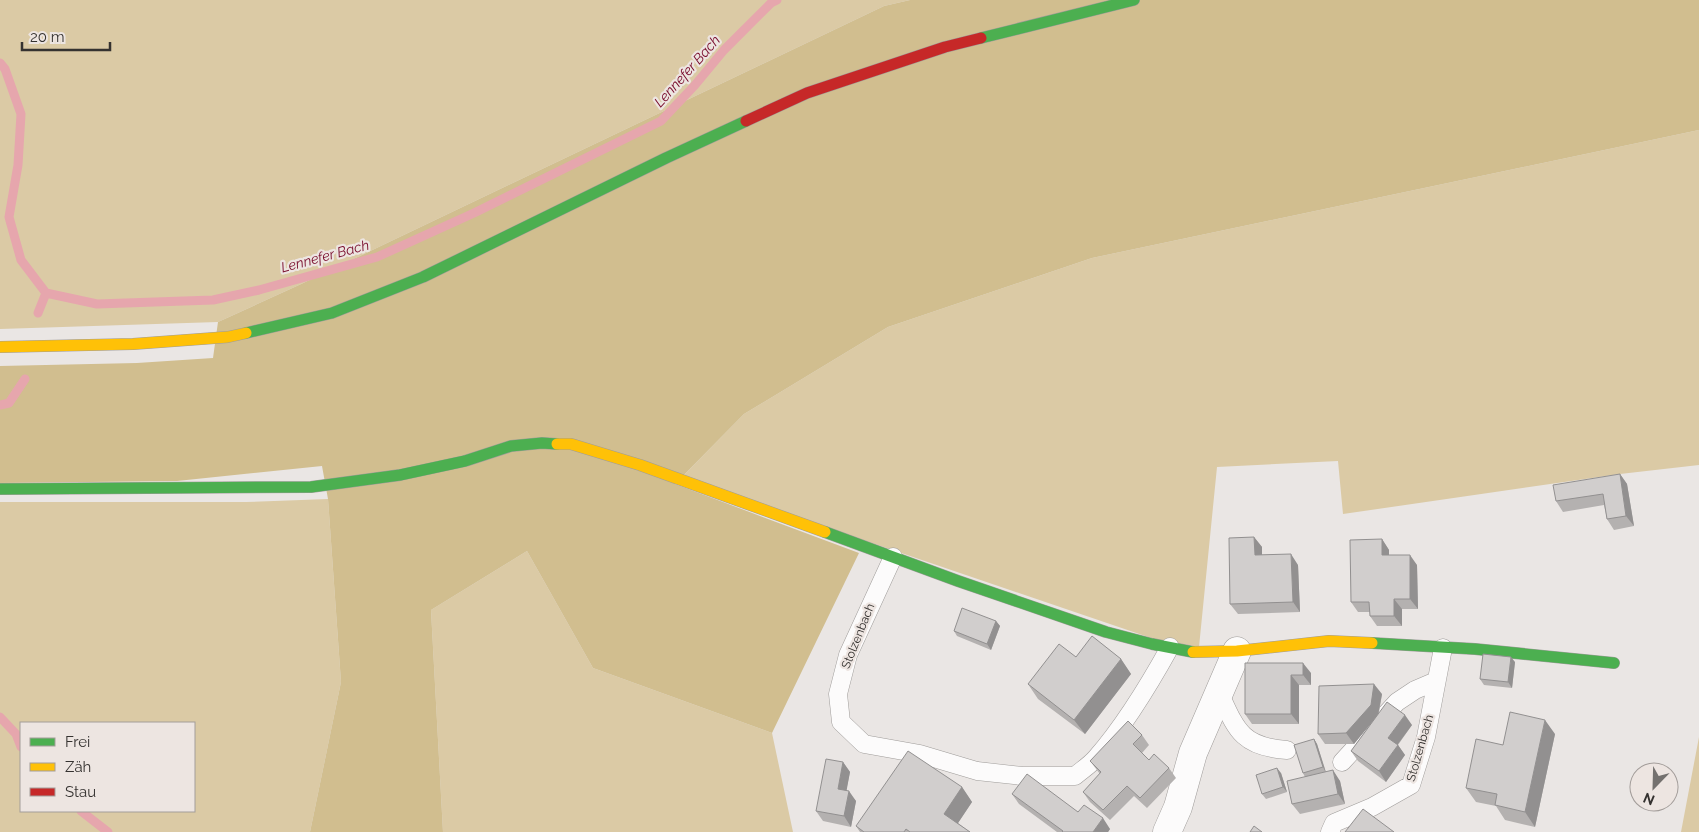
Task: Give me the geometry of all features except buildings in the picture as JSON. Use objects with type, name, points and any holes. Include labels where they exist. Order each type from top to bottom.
[{"type":"street","points":[[0,347],[133,344],[228,337],[332,313],[423,277],[666,158],[807,93],[945,47],[1134,0]]},
{"type":"street","points":[[0,489],[311,487],[400,475],[465,460],[511,446],[571,444],[640,465],[892,557],[1106,632],[1170,647],[1195,652],[1237,651],[1329,641],[1476,649],[1614,663]]},
{"type":"street","points":[[1167,832],[1178,807],[1193,753],[1237,651]]},
{"type":"lane","name":"Stolzenbach","points":[[892,557],[848,655],[838,694],[841,722],[864,744],[920,754],[977,771],[1022,776],[1075,776],[1095,759],[1127,717],[1170,647]]},
{"type":"lane","name":"Stolzenbach","points":[[1330,832],[1334,823],[1372,807],[1411,785],[1426,737],[1443,648]]},
{"type":"lane","points":[[1342,762],[1397,702],[1415,690],[1436,681]]},
{"type":"lane","points":[[1219,692],[1233,722],[1244,737],[1258,745],[1287,750]]},
{"type":"shaded area","points":[[0,0],[910,0],[884,6],[218,322],[0,329]]},
{"type":"shaded area","points":[[910,0],[1699,0],[1699,130],[1092,258],[888,327],[744,414],[675,484],[859,553],[772,733],[593,668],[527,551],[431,610],[443,832],[310,832],[341,682],[328,499],[322,466],[177,481],[0,483],[0,366],[137,363],[213,358],[218,322],[884,6]]},
{"type":"shaded area","points":[[1699,130],[1699,465],[1620,474],[1343,514],[1338,461],[1217,467],[1199,647],[1154,639],[681,478],[744,414],[888,327],[1092,258]]},
{"type":"shaded area","points":[[328,499],[341,682],[310,832],[0,832],[0,502],[246,502]]},
{"type":"shaded area","points":[[527,551],[593,668],[772,733],[793,832],[443,832],[431,610]]},
{"type":"shaded area","points":[[1699,737],[1699,832],[1681,832]]},
{"type":"waterway","name":"Lennefer Bach","points":[[0,63],[5,69],[21,114],[18,165],[9,217],[21,260],[46,293],[97,304],[213,300],[259,290],[377,257],[474,213],[661,121],[695,85],[724,50],[771,3],[777,0]]},
{"type":"waterway","points":[[38,313],[46,293]]},
{"type":"waterway","points":[[0,405],[9,403],[25,379]]},
{"type":"waterway","points":[[0,717],[16,734],[20,744]]},
{"type":"waterway","points":[[82,812],[108,832]]},
{"type":"traffic: fast","points":[[981,38],[1134,0]]},
{"type":"traffic: fast","points":[[246,333],[332,313],[423,277],[746,121]]},
{"type":"traffic: fast","points":[[0,489],[311,487],[400,475],[465,461],[511,446],[542,443],[557,444]]},
{"type":"traffic: fast","points":[[825,532],[958,581],[1106,632],[1193,652]]},
{"type":"traffic: fast","points":[[1372,643],[1475,649],[1614,663]]},
{"type":"traffic: slow","points":[[0,347],[133,344],[228,337],[246,333]]},
{"type":"traffic: slow","points":[[557,444],[571,444],[640,465],[825,532]]},
{"type":"traffic: slow","points":[[1193,652],[1237,651],[1329,641],[1372,643]]},
{"type":"traffic: jam","points":[[746,121],[807,93],[945,47],[981,38]]}]
